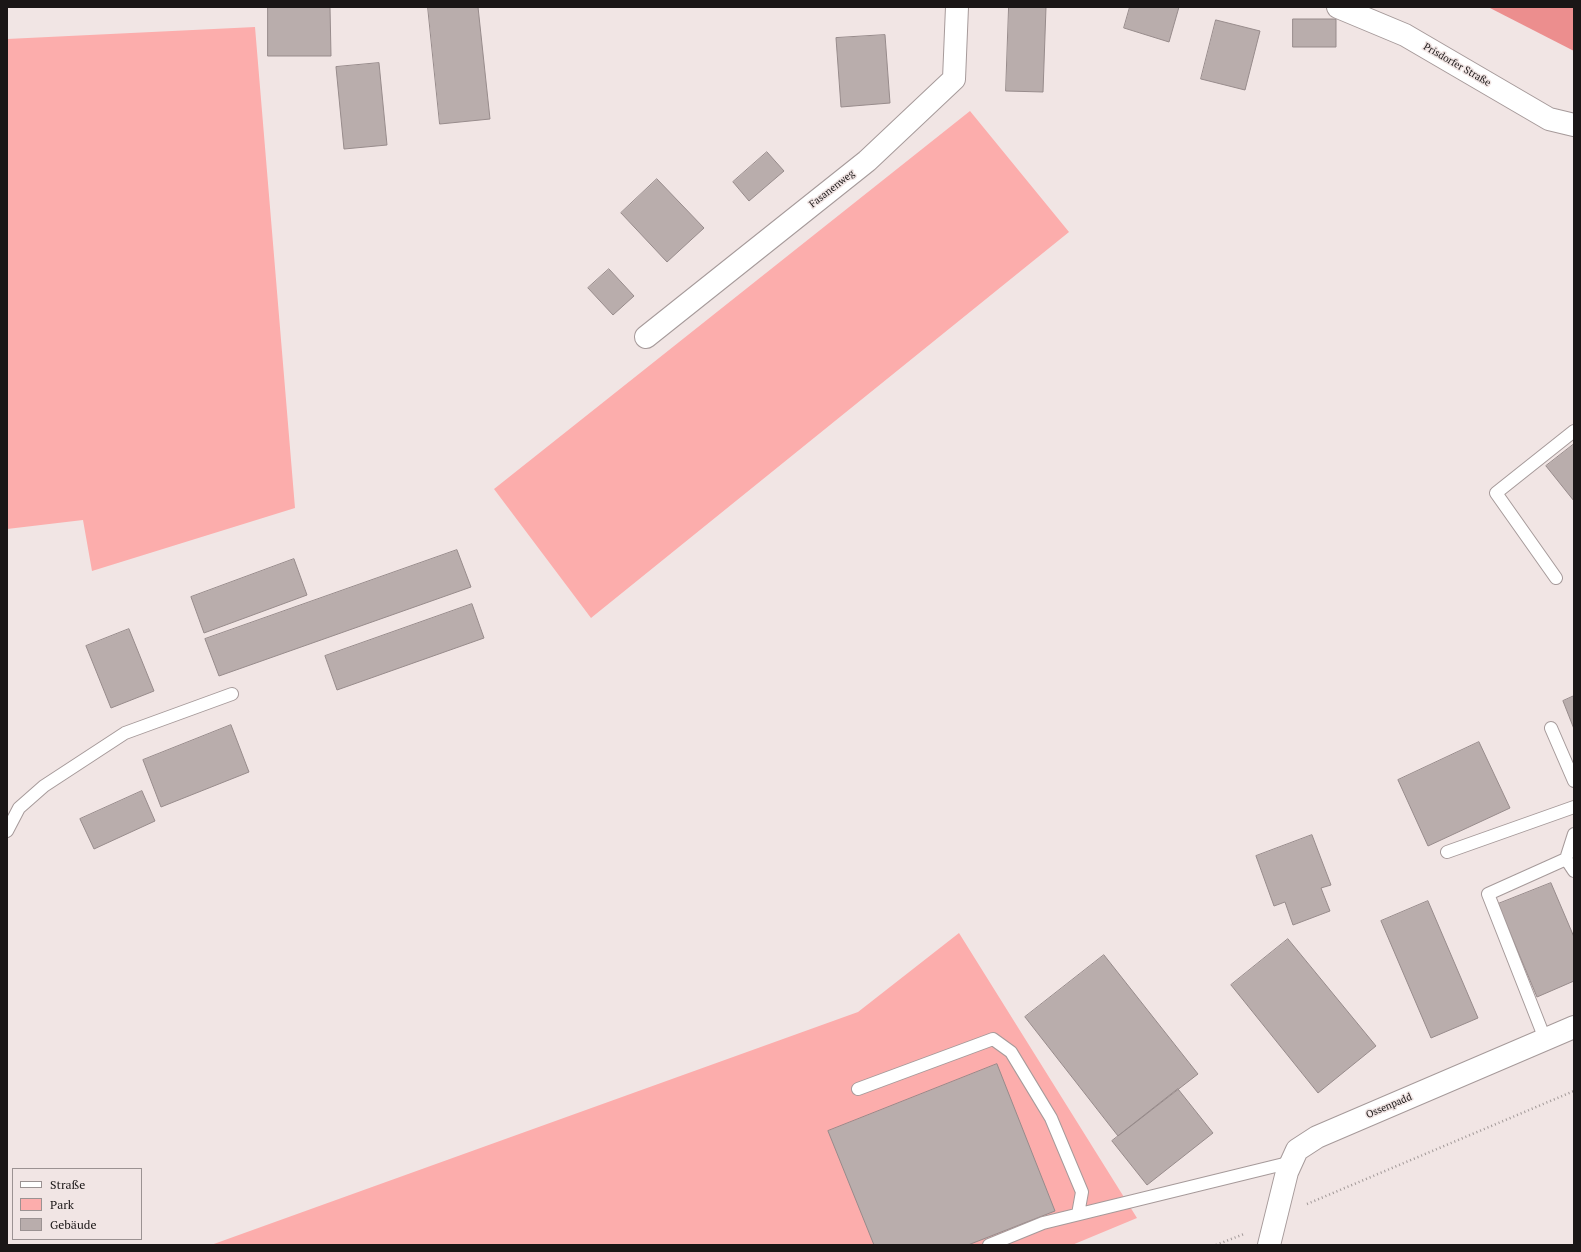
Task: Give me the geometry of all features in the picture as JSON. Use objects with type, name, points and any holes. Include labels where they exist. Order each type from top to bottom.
[{"type":"street","name":"Fasanenweg","points":[[646,337],[867,161],[954,79],[957,7]]},
{"type":"street","name":"Prisdorfer Straße","points":[[1338,7],[1405,35],[1549,119],[1574,125]]},
{"type":"street","name":"Ossenpadd","points":[[1269,1245],[1287,1172],[1297,1150],[1317,1137],[1574,1027]]},
{"type":"lane","points":[[1556,578],[1496,493],[1574,431]]},
{"type":"lane","points":[[7,831],[19,808],[44,786],[124,733],[232,694]]},
{"type":"lane","points":[[1551,728],[1574,781]]},
{"type":"lane","points":[[1446,852],[1574,806]]},
{"type":"lane","points":[[1545,1039],[1488,894],[1566,859],[1574,834]]},
{"type":"lane","points":[[1566,859],[1574,870]]},
{"type":"lane","points":[[858,1088],[993,1039],[1010,1052],[1051,1118],[1082,1192],[1078,1214]]},
{"type":"lane","points":[[989,1245],[1043,1223],[1292,1162]]},
{"type":"path","points":[[1275,1222],[1318,1198],[1574,1091]]},
{"type":"green space","points":[[255,27],[295,508],[92,571],[83,520],[7,529],[7,39]]},
{"type":"green space","points":[[970,111],[1069,232],[591,618],[494,489]]},
{"type":"green space","points":[[959,933],[1137,1218],[1072,1245],[211,1245],[858,1012]]},
{"type":"shaded area","points":[[1488,7],[1574,7],[1574,51]]},
{"type":"building","points":[[268,7],[330,7],[331,56],[268,56]]},
{"type":"building","points":[[428,7],[478,7],[490,119],[440,124]]},
{"type":"building","points":[[1009,7],[1046,7],[1043,92],[1006,91]]},
{"type":"building","points":[[1130,7],[1179,7],[1169,42],[1124,28]]},
{"type":"building","points":[[1293,19],[1336,19],[1336,47],[1293,47]]},
{"type":"building","points":[[1216,20],[1260,31],[1245,90],[1201,79]]},
{"type":"building","points":[[885,35],[890,103],[841,107],[836,38]]},
{"type":"building","points":[[379,63],[387,145],[344,149],[336,67]]},
{"type":"building","points":[[767,152],[784,171],[749,201],[733,182]]},
{"type":"building","points":[[657,179],[704,228],[667,262],[621,213]]},
{"type":"building","points":[[609,269],[634,296],[613,315],[588,288]]},
{"type":"building","points":[[1574,444],[1574,501],[1546,466]]},
{"type":"building","points":[[457,550],[471,587],[219,676],[205,639]]},
{"type":"building","points":[[294,559],[307,595],[204,633],[191,597]]},
{"type":"building","points":[[472,604],[484,638],[337,690],[325,656]]},
{"type":"building","points":[[129,629],[154,691],[111,708],[86,646]]},
{"type":"building","points":[[1574,696],[1574,729],[1563,701]]},
{"type":"building","points":[[231,725],[249,772],[161,807],[143,760]]},
{"type":"building","points":[[1479,742],[1510,808],[1428,846],[1398,780]]},
{"type":"building","points":[[142,791],[155,821],[94,849],[80,819]]},
{"type":"building","points":[[1312,835],[1331,885],[1321,888],[1330,911],[1293,925],[1285,902],[1274,906],[1256,856]]},
{"type":"building","points":[[1551,883],[1574,937],[1574,981],[1537,997],[1498,904]]},
{"type":"building","points":[[1428,901],[1478,1018],[1431,1038],[1381,921]]},
{"type":"building","points":[[1288,939],[1376,1046],[1318,1093],[1231,985]]},
{"type":"building","points":[[1104,955],[1198,1074],[1118,1136],[1025,1017]]},
{"type":"building","points":[[997,1064],[1055,1211],[968,1245],[874,1245],[828,1131]]},
{"type":"building","points":[[1178,1089],[1213,1133],[1147,1185],[1112,1141]]}]
